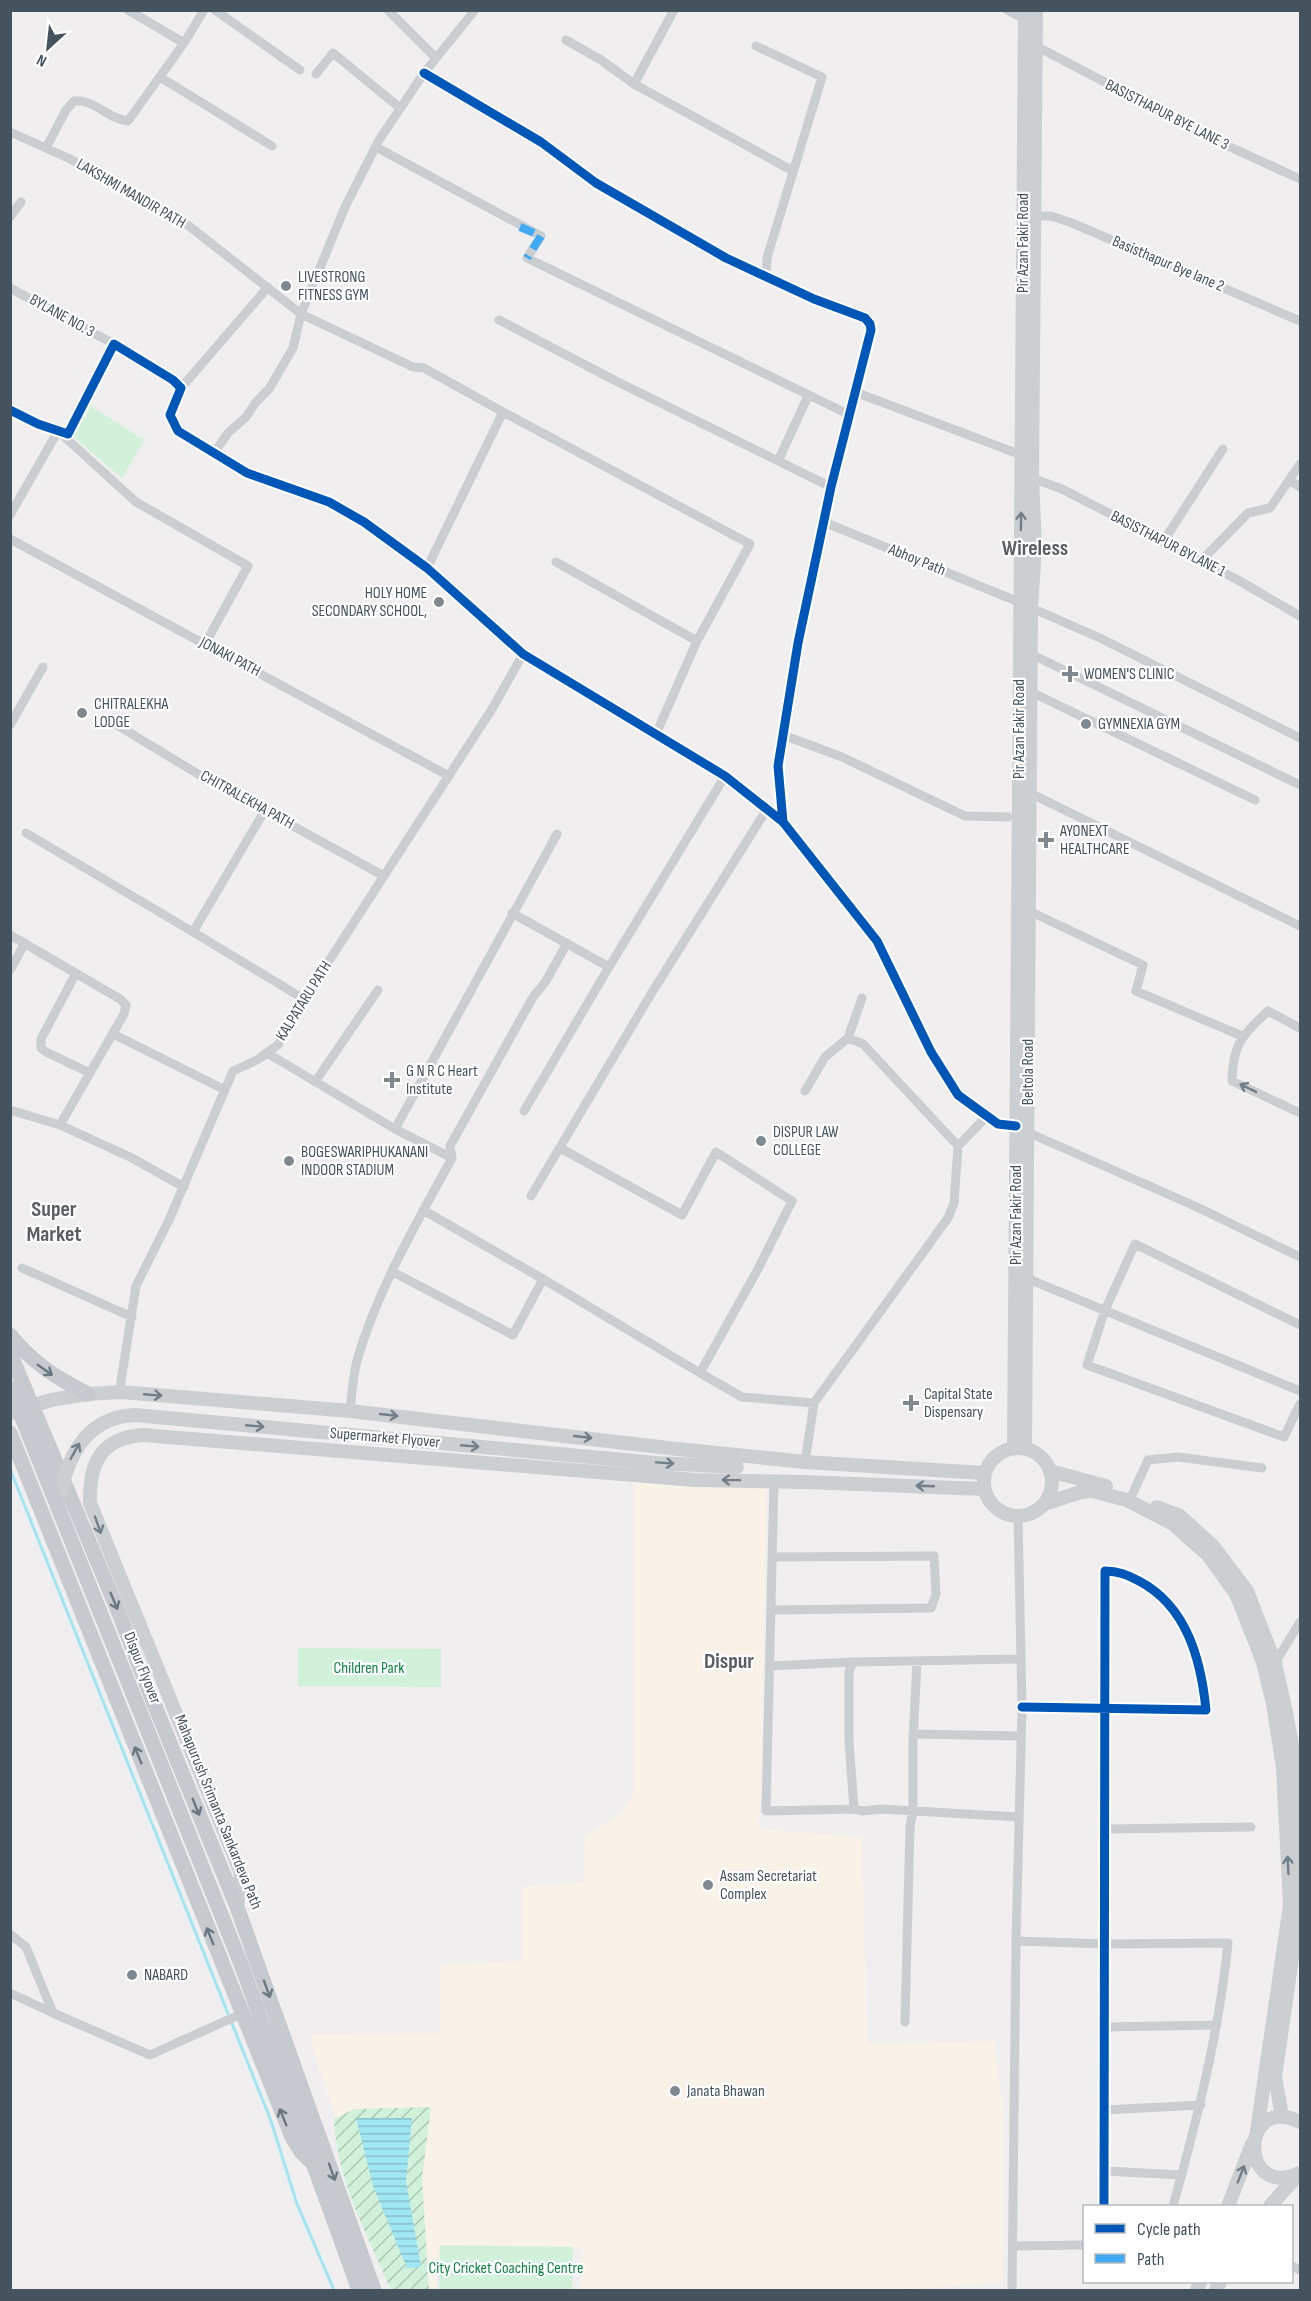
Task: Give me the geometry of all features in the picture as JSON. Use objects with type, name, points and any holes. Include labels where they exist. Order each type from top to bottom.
[{"type":"main road","name":"Pir Azan Fakir Road","points":[[1019,1448],[1023,909],[1020,603],[1035,216],[1036,46],[1031,17]]},
{"type":"main road","name":"Pir Azan Fakir Road","points":[[1023,909],[1030,793],[1031,654],[1020,603],[1035,548],[1032,478],[1027,458],[1031,17]]},
{"type":"main road","points":[[1019,1448],[1026,1278],[1022,1129]]},
{"type":"main road","points":[[10,1335],[41,1367],[88,1394]]},
{"type":"main road","name":"Mahapurush Srimanta Sankardeva Path","points":[[10,1353],[81,1521],[237,1907],[374,2290]]},
{"type":"main road","name":"Dispur Flyover","points":[[10,1388],[241,1964],[315,2165]]},
{"type":"main road","points":[[10,1413],[51,1400],[121,1392],[350,1411],[805,1462],[984,1473]]},
{"type":"main road","name":"Supermarket Flyover","points":[[57,1507],[63,1476],[78,1443],[106,1421],[120,1416],[135,1415],[656,1463],[737,1467],[766,1458]]},
{"type":"main road","points":[[10,1433],[239,2015],[292,2138],[302,2153],[315,2165],[359,2290]]},
{"type":"main road","points":[[237,1907],[241,1873],[90,1503],[92,1469],[105,1448],[128,1436],[143,1435],[694,1480],[984,1489]]},
{"type":"main road","points":[[1044,1504],[1052,1488],[1050,1471],[1045,1460],[1036,1452],[1019,1448],[995,1456],[984,1473],[984,1489],[988,1500],[1006,1514],[1028,1515],[1044,1504],[1081,1492],[1092,1491],[1127,1500],[1173,1524],[1207,1554],[1236,1594],[1270,1666],[1273,1704],[1284,1768],[1290,1905],[1255,2136],[1256,2161],[1270,2175],[1280,2178],[1300,2173]]},
{"type":"main road","points":[[1050,1471],[1108,1487],[1180,1516],[1213,1545],[1247,1591],[1296,1742],[1300,1902],[1275,2077],[1282,2116]]},
{"type":"main road","points":[[50,1534],[57,1525],[65,1520],[81,1521]]},
{"type":"main road","points":[[130,1642],[136,1618]]},
{"type":"main road","points":[[1228,2205],[1255,2136],[1263,2124],[1272,2118],[1282,2116],[1300,2122]]},
{"type":"main road","points":[[1271,2205],[1300,2173]]},
{"type":"street","points":[[128,10],[184,43]]},
{"type":"street","points":[[46,148],[66,110],[74,101],[85,100],[117,120],[128,121],[184,43],[204,10]]},
{"type":"street","points":[[214,10],[300,70]]},
{"type":"street","points":[[388,10],[436,58]]},
{"type":"street","points":[[214,453],[228,433],[246,417],[269,389],[293,348],[301,314],[345,207],[376,147],[424,73],[475,10]]},
{"type":"street","points":[[634,84],[674,10]]},
{"type":"street","points":[[1007,10],[1031,17]]},
{"type":"street","points":[[566,40],[601,60],[634,84],[793,171]]},
{"type":"street","points":[[756,46],[822,77],[767,258],[766,276]]},
{"type":"street","name":"BASISTHAPUR BYE LANE 3","points":[[1036,46],[1217,141],[1300,180]]},
{"type":"street","points":[[316,74],[333,53],[400,108]]},
{"type":"street","points":[[424,73],[540,142],[596,183],[726,258],[814,298],[865,318],[870,324],[871,330],[831,487],[798,643],[778,766],[783,822]]},
{"type":"street","points":[[160,77],[272,146]]},
{"type":"street","name":"LAKSHMI MANDIR PATH","points":[[10,132],[132,191],[161,208],[189,226],[301,314],[413,367],[424,369],[750,544],[697,641]]},
{"type":"street","points":[[376,147],[541,236],[528,258],[850,415]]},
{"type":"street","points":[[10,217],[21,202]]},
{"type":"street","name":"Basisthapur Bye lane 2","points":[[1035,216],[1051,216],[1072,223],[1300,321]]},
{"type":"street","points":[[268,287],[181,388],[170,415],[178,431],[247,473],[329,501],[364,522],[427,568],[523,654],[726,776],[783,822],[877,941],[931,1052],[957,1095],[998,1124],[1022,1129],[1197,1207],[1300,1257]]},
{"type":"street","name":"BYLANE NO. 3","points":[[10,288],[114,344],[173,380],[181,388]]},
{"type":"street","points":[[499,320],[616,381],[831,487]]},
{"type":"street","points":[[10,410],[38,424],[68,434],[114,344]]},
{"type":"street","points":[[855,392],[1027,458]]},
{"type":"street","points":[[778,461],[808,396]]},
{"type":"street","points":[[427,568],[503,412]]},
{"type":"street","points":[[10,515],[58,431]]},
{"type":"street","points":[[58,431],[136,502],[248,566],[205,644]]},
{"type":"street","points":[[1163,542],[1223,449]]},
{"type":"street","points":[[1201,561],[1248,513],[1270,508],[1300,464]]},
{"type":"street","name":"BASISTHAPUR BYLANE 1","points":[[1032,478],[1062,489],[1201,561],[1300,616]]},
{"type":"street","points":[[1289,480],[1300,487]]},
{"type":"street","name":"Abhoy Path","points":[[824,522],[1100,638],[1300,738]]},
{"type":"street","name":"JONAKI PATH","points":[[10,539],[449,776]]},
{"type":"street","points":[[556,562],[697,641],[656,734]]},
{"type":"street","name":"KALPATARU PATH","points":[[121,1392],[136,1286],[184,1187],[233,1071],[278,1045],[304,999],[492,709],[523,654]]},
{"type":"street","points":[[1031,654],[1300,785]]},
{"type":"street","points":[[10,725],[43,667]]},
{"type":"street","points":[[1031,692],[1255,800]]},
{"type":"street","name":"CHITRALEKHA PATH","points":[[112,722],[384,876]]},
{"type":"street","points":[[783,735],[843,757],[965,816],[1008,817]]},
{"type":"street","points":[[524,1111],[726,776]]},
{"type":"street","points":[[1030,793],[1300,926]]},
{"type":"street","points":[[531,1196],[651,994],[767,809]]},
{"type":"street","points":[[193,932],[265,810]]},
{"type":"street","points":[[26,833],[304,999]]},
{"type":"street","points":[[395,1129],[512,913],[558,834]]},
{"type":"street","points":[[1023,909],[1143,965],[1136,991],[1242,1036]]},
{"type":"street","points":[[512,913],[609,967]]},
{"type":"street","points":[[10,935],[120,999],[126,1005],[124,1014],[60,1125]]},
{"type":"street","points":[[350,1411],[358,1359],[374,1312],[423,1210],[452,1158],[450,1146],[532,997],[546,981],[567,943]]},
{"type":"street","points":[[10,970],[25,944]]},
{"type":"street","points":[[76,973],[41,1039],[41,1047],[46,1052],[90,1073]]},
{"type":"street","points":[[315,1082],[378,990]]},
{"type":"street","points":[[805,1091],[825,1057],[848,1038],[862,998]]},
{"type":"street","points":[[1300,1028],[1268,1011],[1242,1036],[1233,1059],[1232,1081],[1300,1113]]},
{"type":"street","points":[[113,1034],[225,1090]]},
{"type":"street","points":[[848,1038],[862,1044],[958,1146]]},
{"type":"street","points":[[267,1053],[395,1129],[452,1158]]},
{"type":"street","points":[[10,1110],[60,1125],[130,1157],[184,1187]]},
{"type":"street","points":[[805,1462],[814,1403],[948,1218],[954,1203],[958,1146],[987,1116]]},
{"type":"street","points":[[560,1148],[682,1215],[716,1152],[792,1201],[758,1269],[700,1372]]},
{"type":"street","points":[[423,1210],[543,1278],[742,1397],[814,1403]]},
{"type":"street","points":[[1300,1325],[1136,1244],[1105,1310],[1087,1365],[1284,1437],[1300,1404]]},
{"type":"street","points":[[22,1268],[132,1317]]},
{"type":"street","points":[[393,1272],[513,1335],[543,1278]]},
{"type":"street","points":[[1026,1278],[1300,1391]]},
{"type":"street","points":[[1131,1497],[1148,1460],[1178,1457],[1262,1468]]},
{"type":"street","points":[[774,1481],[766,1811],[881,1809],[1019,1817]]},
{"type":"street","points":[[1012,2290],[1016,1941],[1022,1707],[1018,1516]]},
{"type":"street","points":[[771,1610],[931,1608],[936,1594],[934,1556],[772,1557]]},
{"type":"street","points":[[1022,1707],[1105,1708],[1206,1710],[1203,1684],[1196,1656],[1185,1628],[1168,1602],[1145,1584],[1119,1571],[1105,1571],[1105,1708],[1105,2027],[1104,2205]]},
{"type":"street","points":[[1270,1666],[1300,1622]]},
{"type":"street","points":[[770,1666],[1021,1659]]},
{"type":"street","points":[[905,2022],[917,1661]]},
{"type":"street","points":[[853,1662],[849,1672],[849,1741],[854,1809]]},
{"type":"street","points":[[913,1734],[1021,1736]]},
{"type":"street","points":[[1105,1829],[1251,1827]]},
{"type":"street","points":[[10,1934],[26,1947],[52,2013]]},
{"type":"street","points":[[1016,1941],[1105,1944],[1228,1943],[1223,1994],[1201,2105],[1173,2205]]},
{"type":"street","points":[[10,1993],[150,2055],[239,2015]]},
{"type":"street","points":[[1105,2027],[1217,2025]]},
{"type":"street","points":[[1104,2110],[1201,2105]]},
{"type":"street","points":[[1104,2171],[1182,2175]]},
{"type":"street","points":[[1013,2246],[1083,2245]]},
{"type":"shaded area","name":"Assam Secretariat Complex","points":[[633,1481],[767,1482],[759,1829],[862,1837],[867,2044],[994,2041],[1003,2112],[1002,2283],[895,2290],[582,2290],[580,2287],[583,2249],[440,2245],[435,2290],[392,2290],[312,2047],[311,2034],[440,2033],[440,1964],[521,1961],[521,1887],[584,1882],[585,1836],[615,1818],[633,1795]]},
{"type":"green space","points":[[91,406],[144,440],[122,478],[73,437]]},
{"type":"green space","name":"Children Park","points":[[298,1648],[441,1649],[441,1687],[298,1686]]},
{"type":"green space","points":[[431,2107],[422,2178],[429,2290],[391,2290],[363,2228],[347,2185],[336,2141],[334,2119],[354,2109]]},
{"type":"green space","name":"City Cricket Coaching Centre","points":[[440,2245],[573,2247],[572,2290],[439,2290]]},
{"type":"water","points":[[356,2118],[412,2118],[406,2181],[421,2267],[407,2268],[373,2186]]},
{"type":"waterway","points":[[10,1469],[271,2121],[297,2204],[334,2290]]},
{"type":"marked path","points":[[520,227],[541,236],[527,258]]},
{"type":"cycle path","points":[[424,73],[541,142],[596,183],[726,258],[814,299],[865,318],[870,324],[871,330],[831,487],[798,643],[778,766],[783,822]]},
{"type":"cycle path","points":[[10,410],[38,424],[68,434],[114,344],[173,380],[181,388],[170,415],[178,431],[247,473],[329,502],[364,522],[427,568],[523,654],[725,776],[783,822],[877,941],[931,1052],[958,1095],[998,1124],[1016,1126]]},
{"type":"cycle path","points":[[1105,1571],[1123,1574],[1139,1581],[1169,1605],[1180,1620],[1195,1654],[1206,1710],[1105,1708],[1105,1571]]},
{"type":"cycle path","points":[[1022,1707],[1105,1708]]},
{"type":"cycle path","points":[[1104,2205],[1105,1708]]},
{"type":"place","name":"LIVESTRONG FITNESS GYM","points":[[286,286]]},
{"type":"place","name":"HOLY HOME SECONDARY SCHOOL,","points":[[439,602]]},
{"type":"place","name":"WOMEN'S CLINIC","points":[[1070,674]]},
{"type":"place","name":"CHITRALEKHA LODGE","points":[[82,713]]},
{"type":"place","name":"GYMNEXIA GYM","points":[[1086,724]]},
{"type":"place","name":"AYONEXT HEALTHCARE","points":[[1046,840]]},
{"type":"place","name":"G N R C Heart Institute","points":[[392,1080]]},
{"type":"place","name":"DISPUR LAW COLLEGE","points":[[761,1141]]},
{"type":"place","name":"BOGESWARIPHUKANANI INDOOR STADIUM","points":[[289,1161]]},
{"type":"place","name":"Capital State Dispensary","points":[[911,1403]]},
{"type":"place","name":"Assam Secretariat Complex","points":[[708,1885]]},
{"type":"place","name":"NABARD","points":[[132,1975]]},
{"type":"place","name":"Janata Bhawan","points":[[675,2091]]},
{"type":"district","name":"Wireless","points":[[1035,548]]},
{"type":"district","name":"Super Market","points":[[54,1222]]},
{"type":"district","name":"Dispur","points":[[729,1661]]}]
